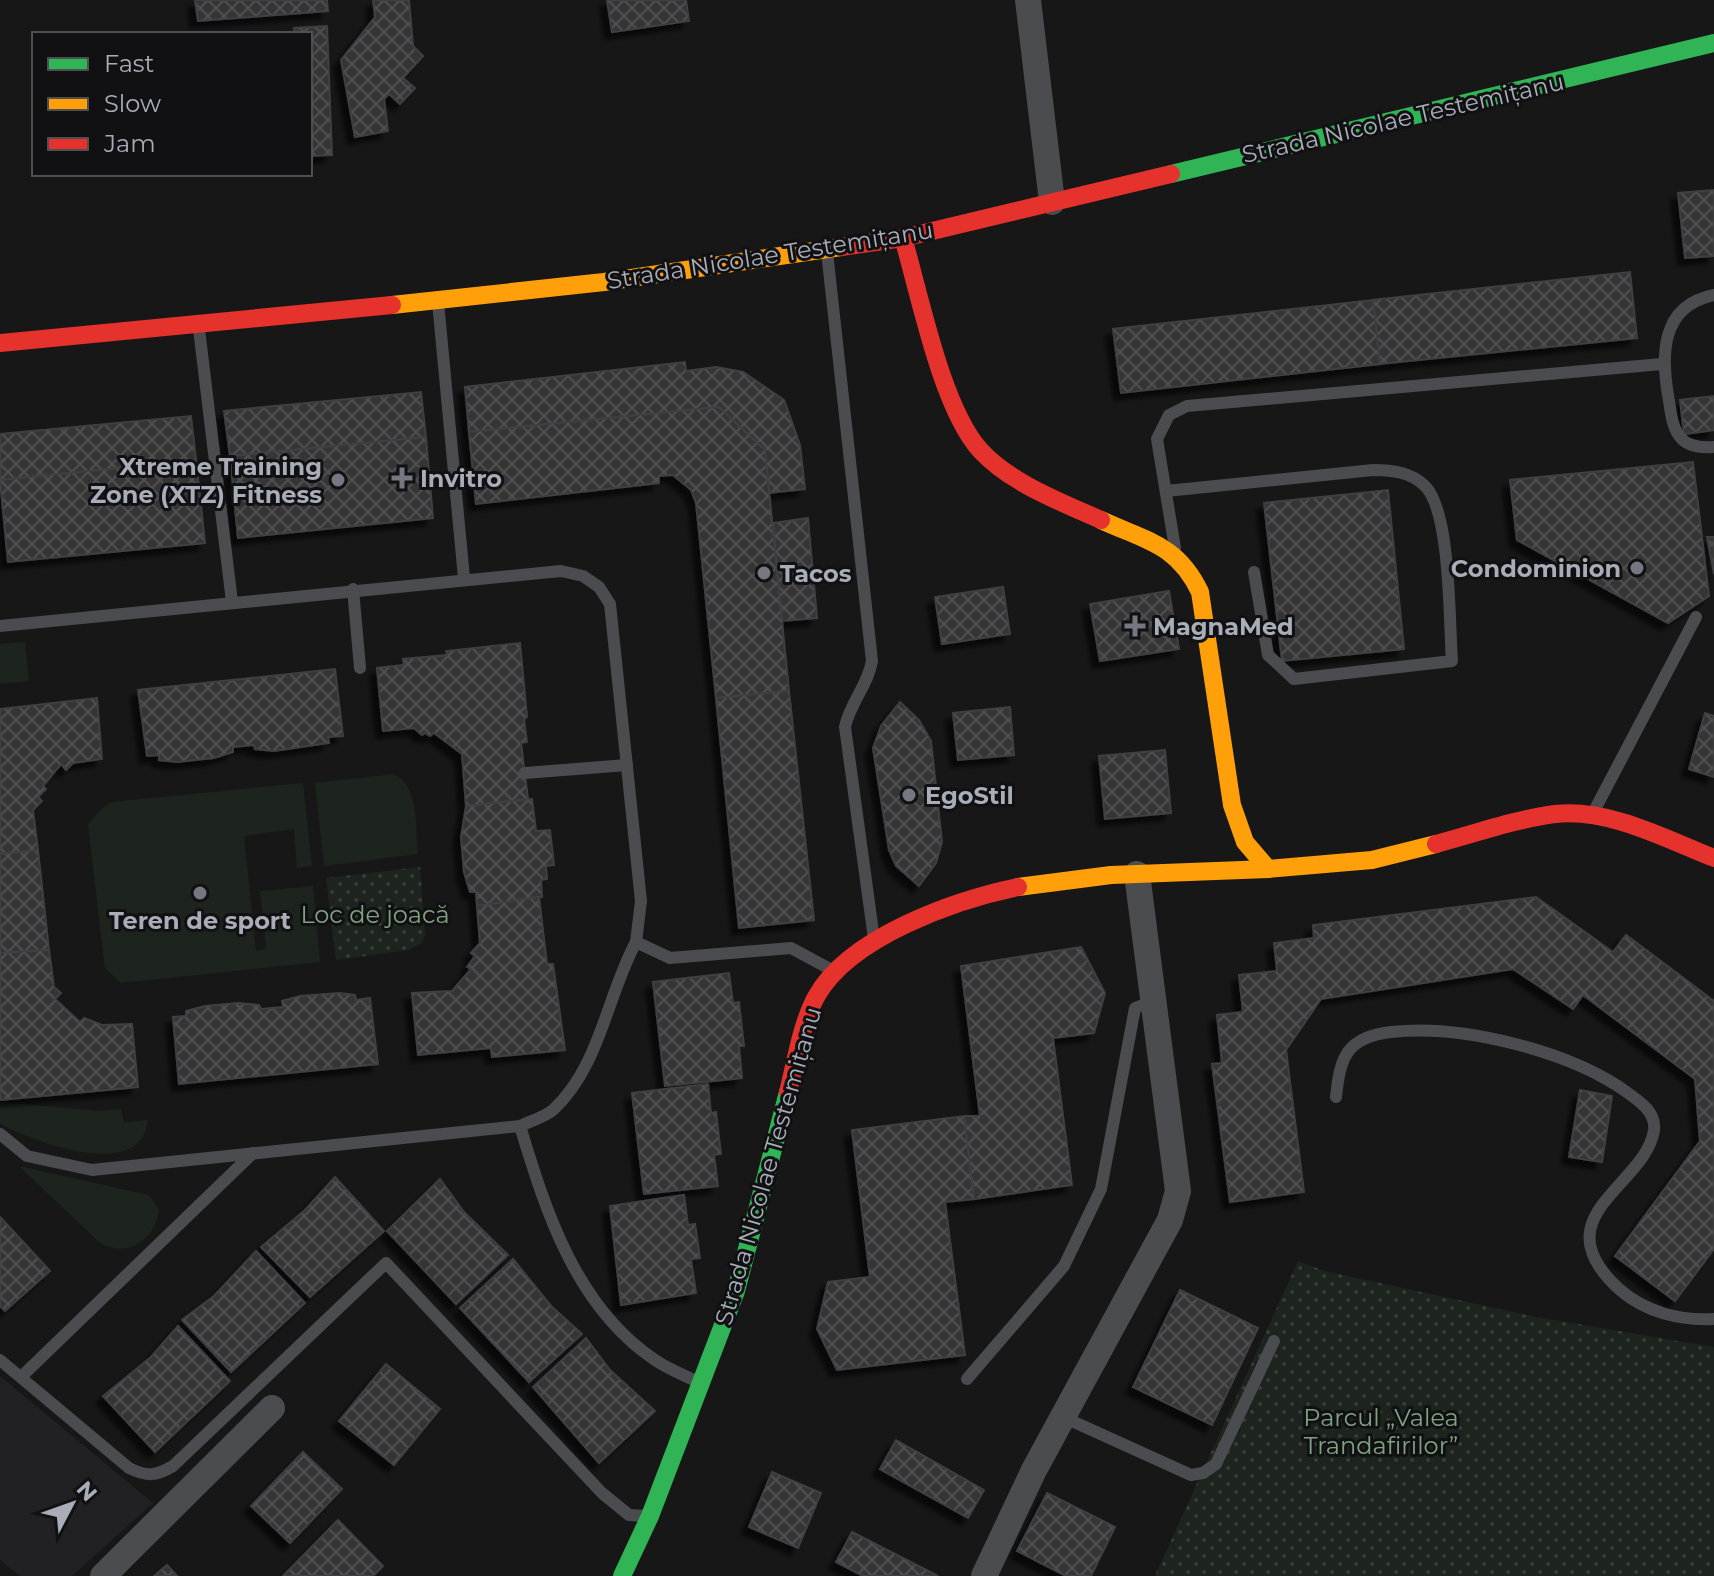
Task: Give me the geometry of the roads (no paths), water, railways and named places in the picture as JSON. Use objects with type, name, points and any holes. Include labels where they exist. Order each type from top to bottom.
[{"type":"street","points":[[1028,0],[1052,202]]},
{"type":"street","name":"Strada Nicolae Testemițanu","points":[[0,343],[199,326],[619,280],[903,238],[1714,43]]},
{"type":"street","points":[[903,238],[955,402],[967,431],[981,451],[1030,483],[1177,555],[1191,573],[1200,592],[1232,805],[1245,842],[1268,869]]},
{"type":"street","name":"Strada Nicolae Testemițanu","points":[[622,1576],[650,1516],[736,1291],[809,1011],[833,971],[845,958],[941,910],[1016,887],[1137,874],[1268,869],[1372,860],[1556,814],[1592,816],[1635,827],[1714,858]]},
{"type":"street","points":[[984,1576],[1034,1470],[1170,1220],[1178,1191],[1137,874]]},
{"type":"street","points":[[103,1576],[272,1408]]},
{"type":"lane","points":[[827,251],[872,661],[869,678],[848,714],[845,727],[874,942]]},
{"type":"lane","points":[[1714,295],[1687,307],[1674,322],[1664,342],[1662,364],[1674,425],[1680,437],[1691,445],[1714,447]]},
{"type":"lane","points":[[438,300],[464,578]]},
{"type":"lane","points":[[199,326],[232,602]]},
{"type":"lane","points":[[1177,555],[1157,439],[1169,415],[1187,406],[1662,364]]},
{"type":"lane","points":[[1166,491],[1373,470],[1400,472],[1414,478],[1425,486],[1441,514],[1452,661],[1294,679],[1268,655],[1254,572]]},
{"type":"lane","points":[[0,626],[464,578],[561,571],[583,576],[599,587],[610,604],[641,901],[636,942],[586,1064],[552,1111],[520,1126],[92,1170],[27,1156],[0,1134]]},
{"type":"lane","points":[[353,589],[360,668]]},
{"type":"lane","points":[[1592,816],[1696,617]]},
{"type":"lane","points":[[525,773],[627,765]]},
{"type":"lane","points":[[636,942],[670,958],[791,948],[833,971]]},
{"type":"lane","points":[[967,1379],[1064,1266],[1101,1189],[1135,1008],[1153,1001]]},
{"type":"lane","points":[[1336,1097],[1340,1062],[1349,1051],[1358,1041],[1390,1032],[1440,1032],[1492,1039],[1566,1061],[1604,1077],[1649,1109],[1655,1128],[1648,1148],[1600,1205],[1590,1235],[1592,1253],[1602,1274],[1623,1293],[1657,1311],[1686,1321],[1714,1319]]},
{"type":"lane","points":[[520,1126],[543,1201],[588,1293],[621,1333],[655,1360],[701,1384]]},
{"type":"lane","points":[[21,1377],[253,1153]]},
{"type":"lane","points":[[0,1360],[129,1468],[144,1475],[157,1475],[173,1466],[386,1263],[602,1493],[629,1515],[650,1516]]},
{"type":"lane","points":[[1063,1417],[1191,1475],[1203,1473],[1216,1464],[1274,1341]]},
{"type":"place","name":"Invitro","points":[[402,478]]},
{"type":"place","name":"Xtreme Training Zone (XTZ) Fitness","points":[[338,480]]},
{"type":"place","name":"Condominion","points":[[1637,568]]},
{"type":"place","name":"Tacos","points":[[764,573]]},
{"type":"place","name":"MagnaMed","points":[[1135,626]]},
{"type":"place","name":"EgoStil","points":[[909,795]]},
{"type":"place","name":"Teren de sport","points":[[200,893]]},
{"type":"park label","name":"Loc de joacă","points":[[375,914]]},
{"type":"park label","name":"Parcul „Valea Trandafirilor”","points":[[1381,1431]]}]
